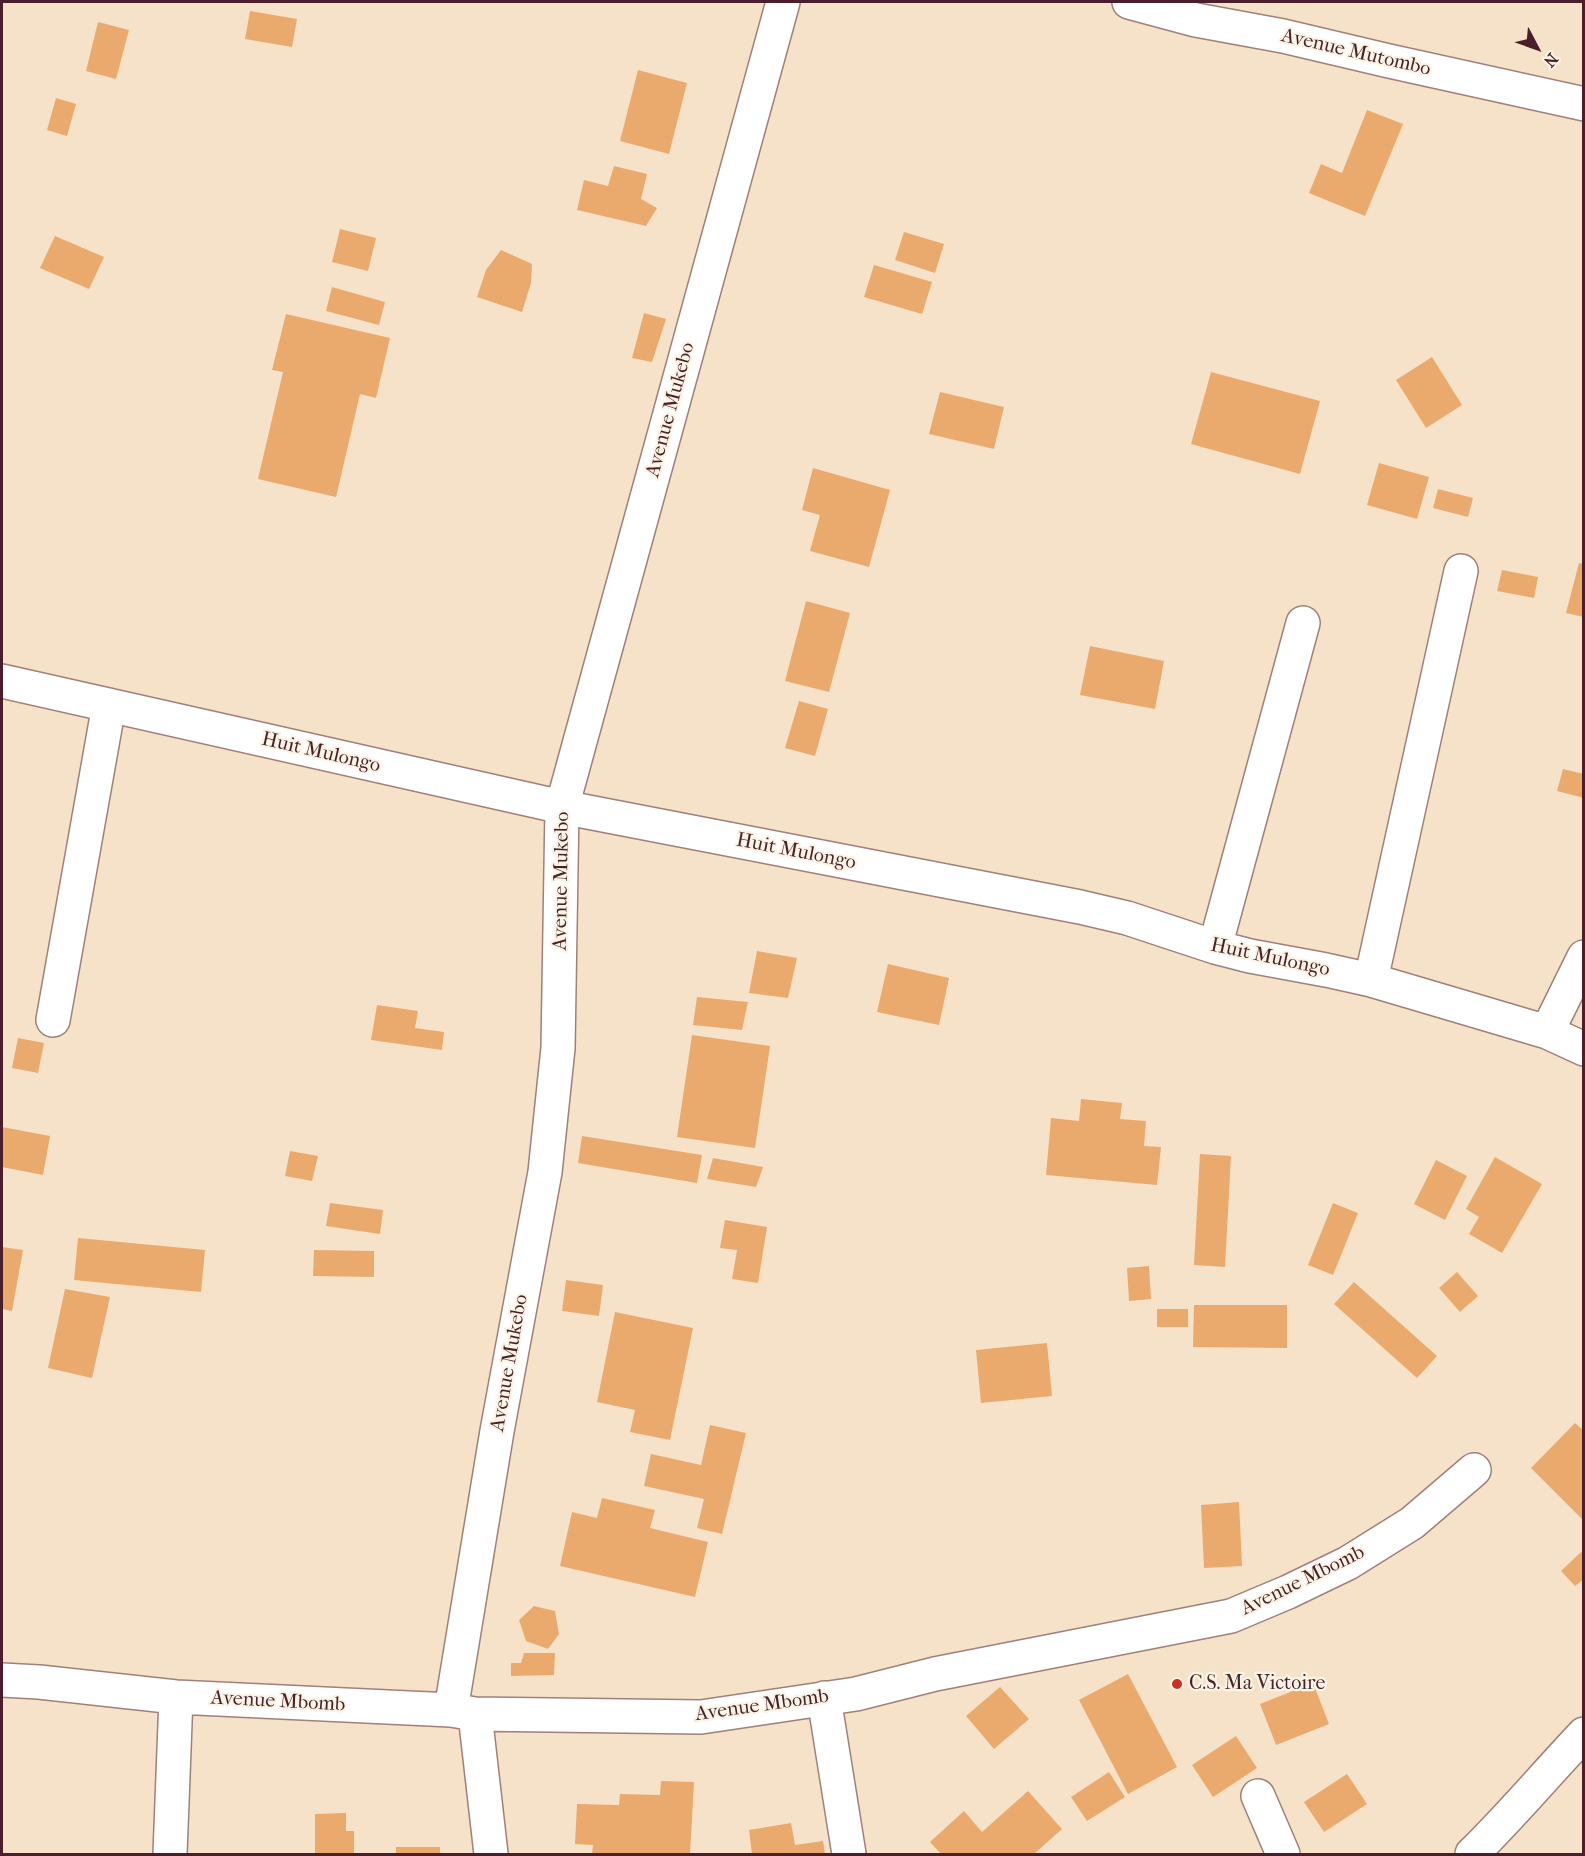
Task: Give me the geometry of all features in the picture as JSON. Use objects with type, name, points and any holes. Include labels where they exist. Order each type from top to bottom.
[{"type":"street","name":"Avenue Mukebo","points":[[491,1854],[463,1712],[497,1431],[545,1172],[558,1048],[562,807],[783,2]]},
{"type":"street","name":"Avenue Mutombo","points":[[1129,2],[1196,20],[1283,36],[1584,104]]},
{"type":"street","points":[[1371,980],[1461,571]]},
{"type":"street","points":[[1215,947],[1304,623]]},
{"type":"street","name":"Huit Mulongo","points":[[2,681],[562,807],[1080,907],[1127,918],[1250,956],[1371,980],[1547,1032],[1584,1049]]},
{"type":"street","points":[[53,1020],[109,705]]},
{"type":"street","points":[[1547,1032],[1584,957]]},
{"type":"street","name":"Avenue Mbomb","points":[[2,1682],[39,1682],[176,1697],[463,1712],[701,1717],[856,1694],[934,1674],[1231,1616],[1348,1563],[1412,1522],[1474,1470]]},
{"type":"street","points":[[170,1854],[176,1697]]},
{"type":"street","points":[[824,1698],[849,1854]]},
{"type":"street","points":[[1472,1854],[1496,1831],[1584,1734]]},
{"type":"street","points":[[1258,1796],[1283,1854]]},
{"type":"building","points":[[250,11],[297,19],[292,47],[245,39]]},
{"type":"building","points":[[98,22],[129,30],[116,79],[86,71]]},
{"type":"building","points":[[638,70],[687,83],[669,154],[620,141]]},
{"type":"building","points":[[56,98],[76,104],[67,136],[47,130]]},
{"type":"building","points":[[1367,110],[1403,124],[1365,216],[1309,193],[1321,164],[1342,173]]},
{"type":"building","points":[[614,166],[647,174],[641,199],[657,208],[646,226],[577,210],[584,180],[608,186]]},
{"type":"building","points":[[340,229],[376,238],[368,271],[332,262]]},
{"type":"building","points":[[904,232],[944,244],[935,273],[895,260]]},
{"type":"building","points":[[55,236],[104,257],[89,289],[40,268]]},
{"type":"building","points":[[501,250],[532,264],[531,283],[522,312],[477,297],[486,270]]},
{"type":"building","points":[[874,265],[932,282],[922,314],[864,297]]},
{"type":"building","points":[[332,287],[385,302],[379,325],[326,311]]},
{"type":"building","points":[[644,313],[666,319],[652,362],[632,358]]},
{"type":"building","points":[[286,314],[390,338],[376,398],[360,394],[336,497],[258,479],[283,372],[272,370]]},
{"type":"building","points":[[1432,357],[1462,405],[1426,428],[1396,380]]},
{"type":"building","points":[[1211,372],[1320,401],[1300,474],[1191,444]]},
{"type":"building","points":[[940,392],[1004,407],[994,449],[929,434]]},
{"type":"building","points":[[1379,463],[1429,477],[1417,519],[1367,505]]},
{"type":"building","points":[[813,468],[890,490],[869,567],[810,551],[820,515],[802,510]]},
{"type":"building","points":[[1438,489],[1473,498],[1468,517],[1433,508]]},
{"type":"building","points":[[1579,563],[1584,564],[1584,617],[1566,613]]},
{"type":"building","points":[[1502,570],[1538,577],[1534,598],[1497,591]]},
{"type":"building","points":[[806,601],[850,613],[829,692],[785,681]]},
{"type":"building","points":[[1090,646],[1164,661],[1155,709],[1080,695]]},
{"type":"building","points":[[799,701],[828,709],[815,756],[785,748]]},
{"type":"building","points":[[1563,769],[1584,774],[1584,798],[1557,791]]},
{"type":"building","points":[[757,951],[797,958],[788,998],[749,993]]},
{"type":"building","points":[[888,964],[949,978],[939,1025],[877,1012]]},
{"type":"building","points":[[697,997],[748,1002],[742,1030],[693,1025]]},
{"type":"building","points":[[377,1005],[418,1011],[415,1028],[444,1032],[442,1050],[371,1040]]},
{"type":"building","points":[[692,1035],[770,1046],[755,1148],[677,1137]]},
{"type":"building","points":[[18,1038],[44,1043],[38,1073],[12,1068]]},
{"type":"building","points":[[1081,1099],[1122,1103],[1120,1119],[1146,1121],[1144,1146],[1161,1147],[1157,1185],[1046,1175],[1051,1118],[1079,1121]]},
{"type":"building","points":[[2,1127],[50,1136],[43,1175],[2,1167]]},
{"type":"building","points":[[582,1136],[702,1155],[697,1183],[578,1163]]},
{"type":"building","points":[[290,1151],[318,1156],[312,1181],[285,1176]]},
{"type":"building","points":[[1200,1154],[1231,1156],[1225,1267],[1194,1265]]},
{"type":"building","points":[[1495,1157],[1542,1184],[1502,1253],[1469,1234],[1479,1217],[1466,1209]]},
{"type":"building","points":[[713,1158],[763,1167],[756,1187],[707,1179]]},
{"type":"building","points":[[1436,1160],[1467,1176],[1445,1220],[1414,1204]]},
{"type":"building","points":[[330,1203],[383,1210],[380,1234],[326,1226]]},
{"type":"building","points":[[1333,1203],[1358,1213],[1333,1275],[1308,1265]]},
{"type":"building","points":[[725,1220],[767,1227],[758,1283],[732,1279],[737,1250],[720,1248]]},
{"type":"building","points":[[78,1238],[205,1250],[201,1292],[74,1280]]},
{"type":"building","points":[[2,1247],[23,1250],[12,1311],[2,1309]]},
{"type":"building","points":[[314,1250],[374,1251],[374,1277],[313,1276]]},
{"type":"building","points":[[1149,1266],[1151,1299],[1129,1301],[1127,1268]]},
{"type":"building","points":[[1457,1272],[1478,1296],[1460,1312],[1439,1288]]},
{"type":"building","points":[[566,1280],[603,1285],[599,1316],[562,1311]]},
{"type":"building","points":[[1354,1282],[1437,1356],[1417,1378],[1334,1304]]},
{"type":"building","points":[[65,1289],[110,1297],[92,1378],[48,1368]]},
{"type":"building","points":[[1194,1305],[1287,1305],[1287,1348],[1193,1347]]},
{"type":"building","points":[[1157,1309],[1188,1309],[1188,1327],[1157,1327]]},
{"type":"building","points":[[615,1312],[693,1328],[670,1440],[630,1432],[635,1410],[597,1402]]},
{"type":"building","points":[[1047,1343],[1052,1396],[981,1403],[976,1350]]},
{"type":"building","points":[[1575,1423],[1584,1431],[1584,1521],[1531,1468]]},
{"type":"building","points":[[710,1425],[746,1433],[722,1534],[697,1528],[704,1499],[644,1486],[651,1454],[701,1465]]},
{"type":"building","points":[[602,1498],[655,1510],[650,1528],[708,1542],[695,1597],[560,1566],[572,1512],[597,1518]]},
{"type":"building","points":[[1239,1502],[1242,1566],[1204,1568],[1201,1505]]},
{"type":"building","points":[[1581,1552],[1584,1554],[1584,1579],[1575,1586],[1561,1571]]},
{"type":"building","points":[[534,1606],[555,1611],[559,1634],[548,1649],[526,1641],[519,1620]]},
{"type":"building","points":[[524,1653],[555,1653],[554,1675],[511,1676],[511,1663],[521,1663]]},
{"type":"building","points":[[1128,1674],[1177,1767],[1128,1794],[1079,1700]]},
{"type":"building","points":[[1313,1683],[1329,1724],[1276,1745],[1260,1704]]},
{"type":"building","points":[[1000,1687],[1029,1719],[994,1749],[966,1716]]},
{"type":"building","points":[[1236,1736],[1257,1768],[1213,1797],[1192,1765]]},
{"type":"building","points":[[1109,1772],[1125,1797],[1087,1821],[1071,1797]]},
{"type":"building","points":[[1347,1774],[1367,1804],[1324,1832],[1304,1802]]},
{"type":"building","points":[[661,1781],[694,1782],[690,1854],[592,1854],[593,1845],[575,1844],[577,1804],[619,1805],[620,1794],[660,1795]]},
{"type":"building","points":[[1028,1791],[1062,1829],[1034,1854],[941,1854],[930,1842],[964,1811],[982,1832]]},
{"type":"building","points":[[346,1813],[346,1831],[354,1831],[354,1854],[315,1854],[315,1814]]},
{"type":"building","points":[[791,1823],[795,1845],[823,1841],[825,1854],[752,1854],[749,1830]]},
{"type":"building","points":[[396,1847],[440,1847],[440,1854],[396,1854]]},
{"type":"place","name":"C.S. Ma Victoire","points":[[1177,1684]]}]
